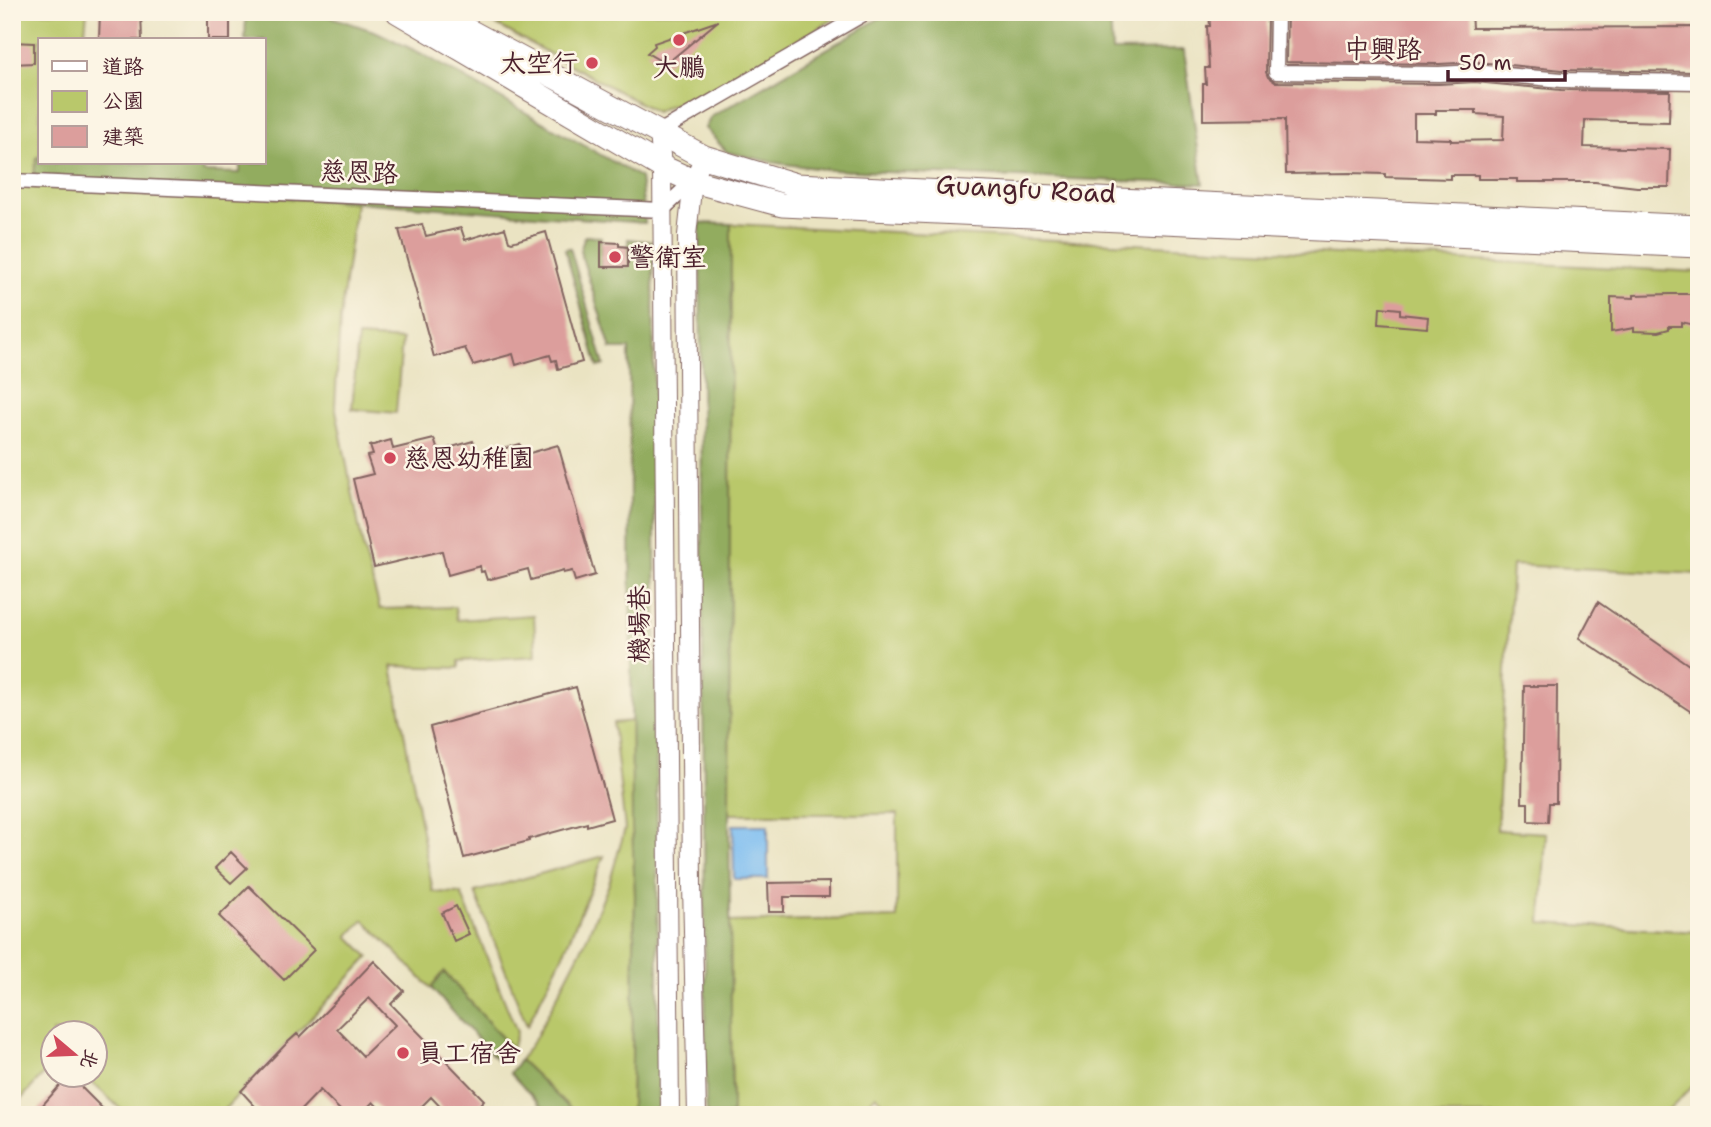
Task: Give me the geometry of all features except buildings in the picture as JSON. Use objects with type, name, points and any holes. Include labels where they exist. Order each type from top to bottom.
[{"type":"main road","name":"Guangfu Road","points":[[398,12],[662,167],[693,181],[782,205],[1699,246]]},
{"type":"main road","name":"Guangfu Road","points":[[439,12],[449,20],[704,157],[796,185],[1699,227]]},
{"type":"street","points":[[659,132],[867,12]]},
{"type":"street","name":"中興路","points":[[1277,12],[1276,72],[1475,72],[1562,80],[1699,82]]},
{"type":"street","name":"機場巷","points":[[659,132],[662,167],[670,1115]]},
{"type":"street","name":"機場巷","points":[[697,1115],[687,235],[693,181],[704,157]]},
{"type":"street","name":"慈恩路","points":[[12,181],[662,209]]},
{"type":"street","points":[[662,209],[693,181]]},
{"type":"street","points":[[662,318],[687,318]]},
{"type":"green space","points":[[12,12],[87,12],[84,38],[38,38],[38,158],[32,183],[356,202],[340,319],[335,405],[363,547],[380,609],[455,607],[457,620],[534,615],[536,656],[459,661],[459,668],[392,666],[433,892],[461,893],[517,1032],[512,1049],[444,972],[431,988],[364,920],[348,936],[369,957],[219,1115],[127,1115],[98,1088],[108,1088],[108,1018],[38,1018],[38,1080],[12,1109]]},
{"type":"green space","points":[[246,12],[316,12],[377,32],[422,54],[640,177],[645,223],[356,202],[32,183],[37,157],[38,164],[203,164],[203,172],[240,173],[240,164],[266,164],[266,38],[245,38]]},
{"type":"green space","points":[[473,12],[846,12],[702,96],[656,112]]},
{"type":"green space","points":[[890,12],[1110,12],[1112,51],[1184,50],[1203,184],[831,170],[777,163],[727,152],[705,128],[711,117]]},
{"type":"green space","points":[[700,223],[731,224],[729,814],[732,1115],[707,1115],[706,1102]]},
{"type":"green space","points":[[731,224],[1699,272],[1699,574],[1512,565],[1497,830],[1546,833],[1541,923],[1699,932],[1699,1080],[1664,1115],[895,1115],[876,1095],[857,1115],[732,1115],[730,922],[897,918],[897,814],[729,814]]},
{"type":"green space","points":[[585,236],[601,237],[601,267],[628,267],[628,239],[653,242],[659,1115],[631,1115],[635,896],[632,826],[629,349],[611,349],[580,251]]},
{"type":"green space","points":[[570,248],[604,365],[598,367],[565,249]]},
{"type":"green space","points":[[358,337],[402,340],[396,413],[352,409]]},
{"type":"green space","points":[[632,721],[635,896],[631,1115],[577,1115],[520,1060],[536,1037],[585,942],[609,884],[625,829],[613,723]]},
{"type":"green space","points":[[604,856],[564,952],[527,1026],[475,892]]},
{"type":"green space","points":[[444,972],[512,1049],[499,1062],[431,988]]},
{"type":"green space","points":[[520,1060],[577,1115],[550,1115],[510,1073]]},
{"type":"water","points":[[733,825],[768,825],[768,879],[734,879]]},
{"type":"place","name":"大鵬","points":[[679,40]]},
{"type":"place","name":"太空行","points":[[592,63]]},
{"type":"place","name":"警衛室","points":[[615,257]]},
{"type":"place","name":"慈恩幼稚園","points":[[390,458]]},
{"type":"place","name":"員工宿舍","points":[[403,1053]]}]
